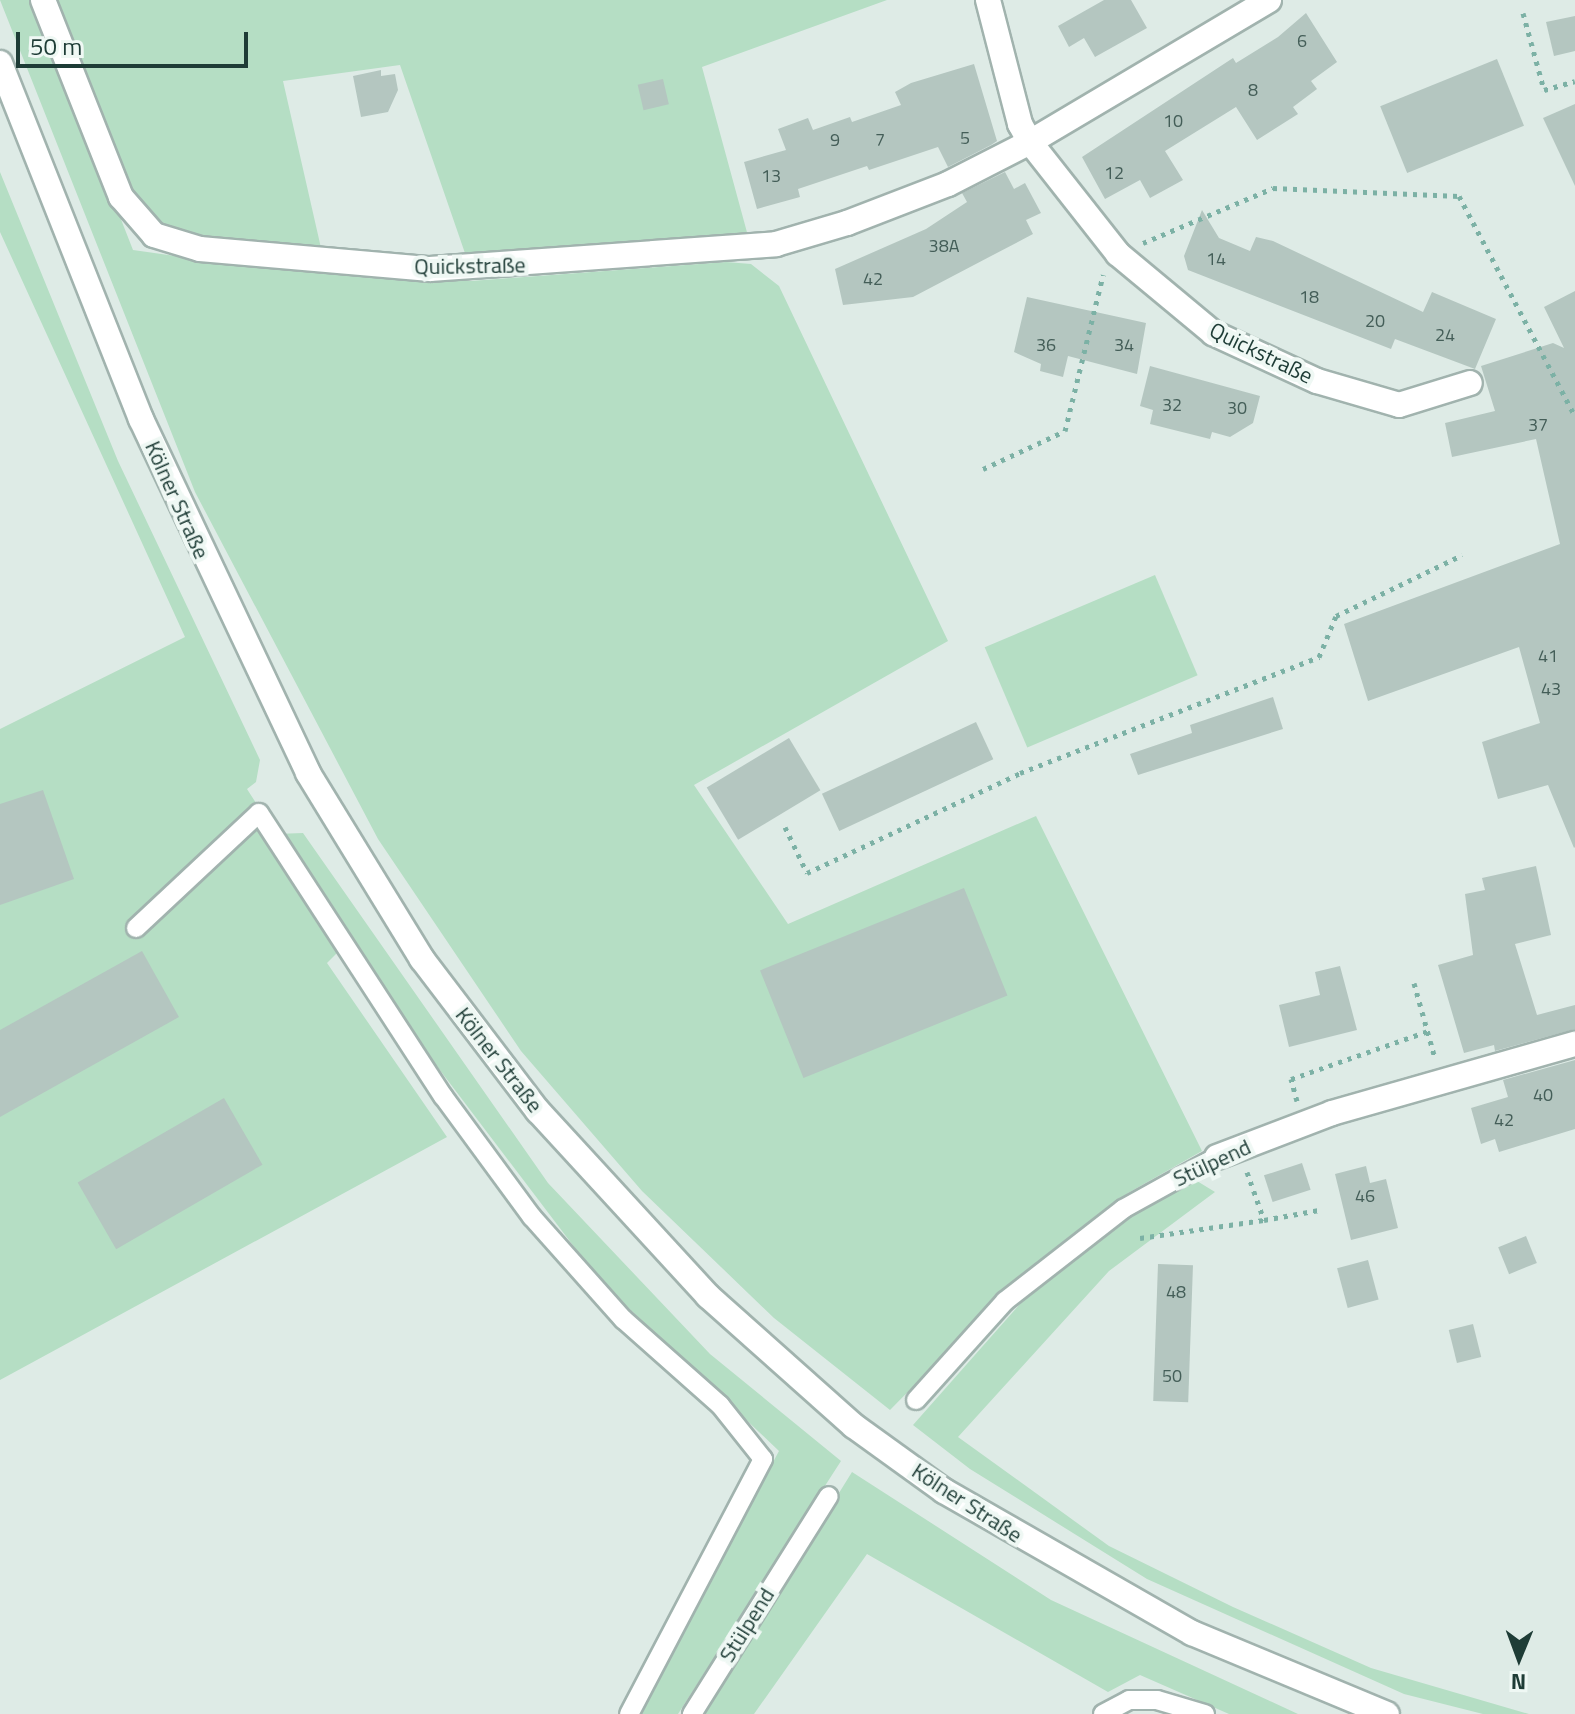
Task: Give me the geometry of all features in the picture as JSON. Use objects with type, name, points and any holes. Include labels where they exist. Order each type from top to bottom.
[{"type":"street","name":"Quickstraße","points":[[43,0],[135,219],[164,240],[200,249],[347,264],[492,269],[776,244],[896,206],[1030,142],[1269,0]]},
{"type":"street","points":[[988,0],[1020,124],[1030,142]]},
{"type":"street","name":"Kölner Straße","points":[[0,63],[141,419],[308,773],[422,959],[538,1111],[650,1240],[747,1333],[854,1426],[944,1491],[1192,1633],[1387,1714]]},
{"type":"street","name":"Quickstraße","points":[[1030,142],[1118,254],[1213,333],[1317,381],[1399,405],[1470,383]]},
{"type":"street","name":"Stülpend","points":[[1228,1152],[1304,1124],[1575,1044]]},
{"type":"lane","points":[[136,928],[259,813],[443,1096],[532,1217],[623,1319],[720,1405],[763,1459],[629,1714]]},
{"type":"lane","name":"Stülpend","points":[[916,1400],[1005,1301],[1123,1209],[1228,1152]]},
{"type":"lane","name":"Stülpend","points":[[692,1714],[829,1496]]},
{"type":"lane","points":[[1103,1714],[1129,1700],[1157,1700],[1205,1714]]},
{"type":"path","points":[[1523,13],[1544,90],[1575,81]]},
{"type":"path","points":[[983,469],[1065,431],[1106,263],[1118,254],[1273,188],[1459,196],[1575,416]]},
{"type":"path","points":[[785,827],[807,873],[1020,773],[1319,657],[1336,616],[1462,555]]},
{"type":"path","points":[[1414,983],[1442,1082]]},
{"type":"path","points":[[1304,1124],[1291,1079],[1428,1031]]},
{"type":"path","points":[[1228,1152],[1264,1220]]},
{"type":"path","points":[[1140,1238],[1319,1210]]},
{"type":"green space","points":[[0,0],[35,0],[133,250],[239,265],[471,281],[726,262],[751,264],[779,286],[948,641],[694,785],[788,924],[1036,816],[1202,1151],[1128,1193],[1012,1286],[890,1410],[774,1318],[642,1191],[521,1051],[378,839],[195,492]]},
{"type":"green space","points":[[54,0],[887,0],[702,67],[748,236],[467,259],[400,65],[283,81],[321,248],[181,238],[153,220],[132,198]]},
{"type":"green space","points":[[0,172],[118,461],[260,760],[256,782],[247,789],[276,834],[303,833],[548,1183],[710,1354],[841,1461],[678,1714],[637,1714],[779,1451],[600,1281],[345,945],[327,963],[447,1137],[0,1380],[0,729],[185,637],[0,232]]},
{"type":"green space","points":[[1155,575],[1198,675],[1027,748],[985,647]]},
{"type":"green space","points":[[1197,1181],[1215,1192],[1109,1271],[958,1437],[1109,1546],[1233,1607],[1371,1668],[1529,1714],[1483,1714],[1404,1694],[1147,1579],[970,1469],[913,1425],[1042,1279],[1150,1202]]},
{"type":"green space","points":[[852,1472],[1051,1600],[1298,1714],[1229,1714],[1140,1675],[1108,1692],[867,1554],[754,1714],[702,1714]]},
{"type":"building","points":[[1104,0],[1131,0],[1147,28],[1095,57],[1084,38],[1069,47],[1058,26]]},
{"type":"building","points":[[1306,13],[1337,62],[1311,81],[1317,89],[1293,107],[1298,114],[1257,140],[1236,107],[1165,151],[1183,180],[1150,198],[1140,180],[1105,199],[1082,157],[1233,58],[1236,63],[1278,37]]},
{"type":"building","points":[[1575,16],[1575,51],[1554,56],[1546,22]]},
{"type":"building","points":[[1497,59],[1524,126],[1407,173],[1380,106]]},
{"type":"building","points":[[974,64],[997,141],[948,167],[938,147],[798,189],[800,197],[757,209],[744,162],[786,150],[778,129],[808,118],[813,130],[850,117],[852,122],[901,105],[895,92],[911,83]]},
{"type":"building","points":[[381,70],[381,76],[395,74],[398,90],[388,112],[361,117],[353,76]]},
{"type":"building","points":[[663,79],[669,104],[644,110],[638,85]]},
{"type":"building","points":[[1575,104],[1575,186],[1543,118]]},
{"type":"building","points":[[1005,172],[1014,189],[1025,183],[1041,213],[1026,220],[1033,234],[913,297],[843,305],[835,269],[926,229],[967,202],[962,193]]},
{"type":"building","points":[[1202,210],[1219,238],[1250,251],[1256,237],[1273,241],[1423,312],[1432,292],[1496,319],[1475,369],[1395,339],[1391,349],[1188,270],[1184,256]]},
{"type":"building","points":[[1575,291],[1574,848],[1548,785],[1498,799],[1482,742],[1540,723],[1519,647],[1368,701],[1344,624],[1560,544],[1536,439],[1452,457],[1445,423],[1495,411],[1481,366],[1553,343],[1564,348],[1544,307]]},
{"type":"building","points":[[1027,297],[1146,323],[1137,374],[1068,356],[1063,377],[1040,371],[1041,364],[1014,352]]},
{"type":"building","points":[[1150,366],[1260,396],[1253,423],[1230,437],[1212,432],[1210,439],[1150,424],[1153,410],[1140,406]]},
{"type":"building","points":[[1273,697],[1283,729],[1138,775],[1130,754],[1192,733],[1190,725]]},
{"type":"building","points":[[976,722],[993,759],[839,831],[822,794]]},
{"type":"building","points":[[789,738],[820,790],[738,840],[707,787]]},
{"type":"building","points":[[43,790],[74,879],[0,905],[0,804]]},
{"type":"building","points":[[1536,866],[1551,935],[1515,944],[1537,1015],[1575,1005],[1575,1029],[1495,1051],[1494,1045],[1464,1053],[1438,965],[1473,955],[1465,894],[1485,890],[1482,878]]},
{"type":"building","points":[[964,888],[1007,996],[803,1078],[760,970]]},
{"type":"building","points":[[142,951],[179,1017],[0,1117],[0,1030]]},
{"type":"building","points":[[1340,966],[1357,1030],[1289,1047],[1279,1005],[1320,995],[1315,972]]},
{"type":"building","points":[[1575,1060],[1575,1129],[1499,1152],[1495,1139],[1481,1144],[1471,1108],[1508,1097],[1503,1080]]},
{"type":"building","points":[[224,1098],[262,1165],[116,1249],[78,1182]]},
{"type":"building","points":[[1302,1163],[1311,1190],[1273,1202],[1264,1175]]},
{"type":"building","points":[[1366,1166],[1370,1183],[1386,1179],[1398,1228],[1351,1240],[1335,1174]]},
{"type":"building","points":[[1526,1236],[1537,1263],[1509,1274],[1498,1247]]},
{"type":"building","points":[[1368,1260],[1379,1300],[1348,1308],[1337,1268]]},
{"type":"building","points":[[1158,1264],[1193,1265],[1188,1402],[1153,1401]]},
{"type":"building","points":[[1473,1324],[1481,1357],[1457,1363],[1449,1330]]}]
